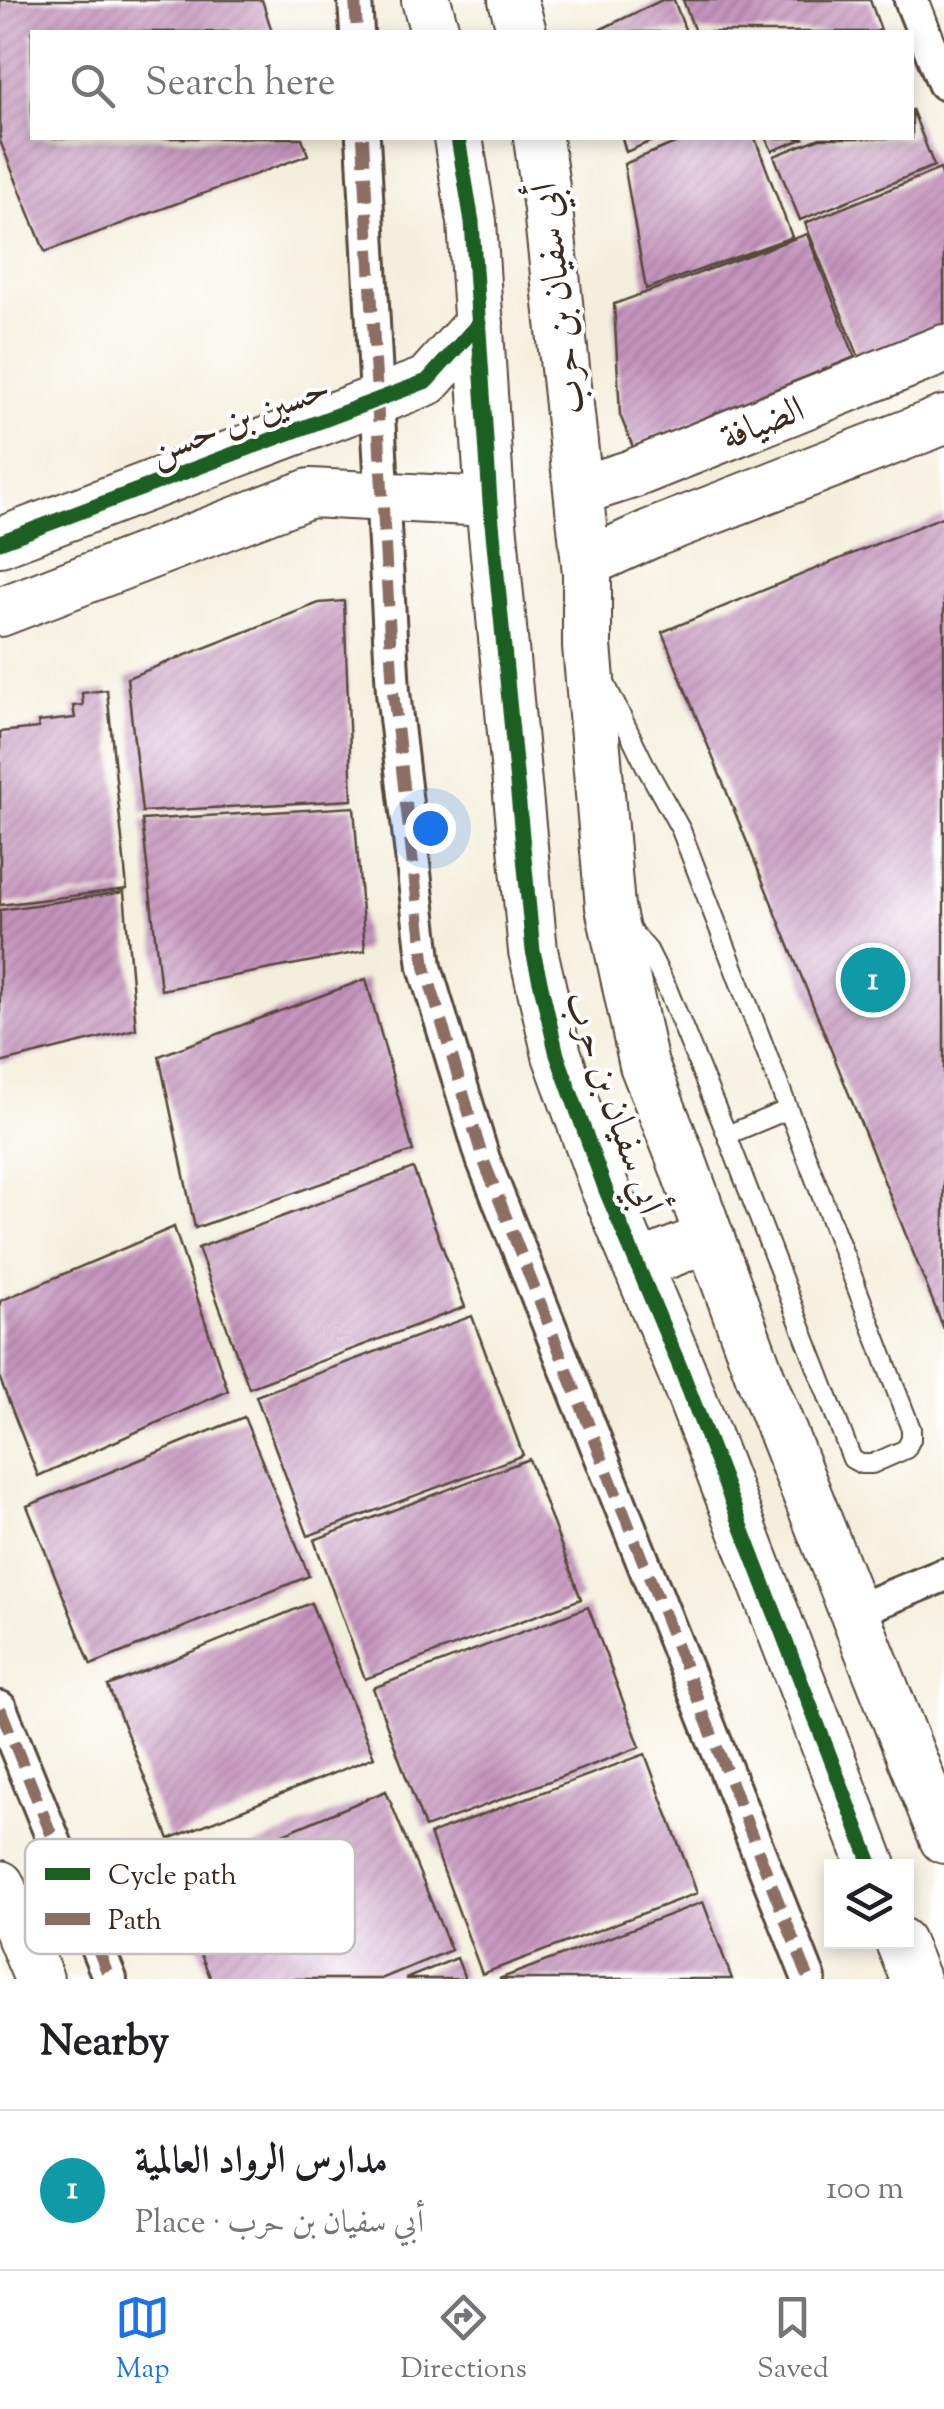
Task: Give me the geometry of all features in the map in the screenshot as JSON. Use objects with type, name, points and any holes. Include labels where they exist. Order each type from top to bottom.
[{"type":"street","points":[[354,0],[357,30]]},
{"type":"street","points":[[426,0],[435,30]]},
{"type":"street","points":[[513,0],[521,30]]},
{"type":"street","points":[[913,0],[944,83]]},
{"type":"street","points":[[363,140],[393,692],[425,967],[483,1159],[809,1979]]},
{"type":"street","name":"أبي سفيان بن حرب","points":[[458,140],[472,222],[490,502],[533,952],[557,1055],[605,1188],[682,1372],[869,1859]]},
{"type":"street","name":"أبي سفيان بن حرب","points":[[538,140],[586,563],[587,646],[610,908],[644,1065],[760,1376],[944,1839]]},
{"type":"street","name":"حسين بن حسن","points":[[0,542],[427,381],[479,323]]},
{"type":"street","name":"الضيافة","points":[[579,491],[632,474],[944,350]]},
{"type":"street","name":"الضيافة","points":[[586,563],[650,534],[944,420]]},
{"type":"street","points":[[632,474],[604,500],[605,517],[613,530],[650,534]]},
{"type":"street","points":[[0,612],[310,492],[490,502]]},
{"type":"street","points":[[637,1266],[710,1236]]},
{"type":"street","points":[[855,1611],[944,1574]]},
{"type":"street","points":[[0,1708],[53,1839]]},
{"type":"street","points":[[0,1886],[25,1947]]},
{"type":"street","points":[[903,1949],[914,1979]]},
{"type":"street","points":[[28,1954],[38,1979]]},
{"type":"street","points":[[100,1954],[110,1979]]},
{"type":"lane","points":[[587,646],[681,830],[911,1429],[906,1449],[872,1464],[852,1459],[667,988],[648,950],[610,908]]},
{"type":"lane","points":[[726,1135],[787,1110]]},
{"type":"building","points":[[0,0],[262,0],[271,30],[30,30],[30,140],[303,140],[308,155],[45,252],[0,141]]},
{"type":"building","points":[[662,0],[674,0],[685,30],[599,30]]},
{"type":"building","points":[[683,0],[870,0],[881,30],[694,30]]},
{"type":"building","points":[[914,114],[934,166],[800,220],[774,156],[815,140],[914,140]]},
{"type":"building","points":[[623,140],[654,140],[626,152]]},
{"type":"building","points":[[682,140],[756,140],[792,237],[646,289],[624,164]]},
{"type":"building","points":[[767,140],[800,140],[772,151]]},
{"type":"building","points":[[940,169],[944,180],[944,327],[860,360],[805,223]]},
{"type":"building","points":[[807,234],[855,357],[633,447],[620,415],[614,304]]},
{"type":"building","points":[[944,516],[944,1329],[662,632]]},
{"type":"building","points":[[344,601],[352,800],[142,812],[127,678],[319,603]]},
{"type":"building","points":[[107,690],[127,889],[0,905],[0,732],[39,728],[38,722],[75,718],[73,706],[83,705],[82,693]]},
{"type":"building","points":[[354,807],[365,951],[161,990],[142,820]]},
{"type":"building","points":[[124,892],[136,1029],[0,1063],[0,910]]},
{"type":"building","points":[[366,979],[413,1151],[195,1228],[159,1056]]},
{"type":"building","points":[[413,1168],[465,1307],[249,1388],[198,1248]]},
{"type":"building","points":[[174,1227],[228,1391],[38,1476],[0,1379],[0,1301]]},
{"type":"building","points":[[472,1316],[523,1455],[308,1536],[256,1396]]},
{"type":"building","points":[[244,1417],[309,1576],[91,1665],[27,1506]]},
{"type":"building","points":[[529,1459],[581,1599],[365,1679],[314,1540]]},
{"type":"building","points":[[311,1603],[374,1757],[169,1839],[108,1686]]},
{"type":"building","points":[[588,1607],[640,1747],[425,1828],[373,1688]]},
{"type":"building","points":[[645,1754],[697,1893],[482,1974],[430,1834]]},
{"type":"building","points":[[386,1791],[451,1950],[381,1979],[211,1979],[201,1954],[355,1954],[355,1839],[271,1839]]},
{"type":"building","points":[[703,1902],[732,1979],[499,1979]]},
{"type":"building","points":[[457,1958],[465,1979],[405,1979]]},
{"type":"marked path","points":[[355,0],[357,30]]},
{"type":"marked path","points":[[363,140],[393,692],[425,967],[483,1159],[809,1979]]},
{"type":"marked path","points":[[0,1708],[53,1839]]},
{"type":"marked path","points":[[100,1954],[110,1979]]},
{"type":"cycle path","points":[[458,140],[472,222],[490,502],[533,951],[557,1055],[605,1188],[682,1372],[869,1859]]},
{"type":"cycle path","points":[[0,542],[427,381],[479,323]]},
{"type":"place","name":"مدارس الرواد العالمية","points":[[873,980]]}]
